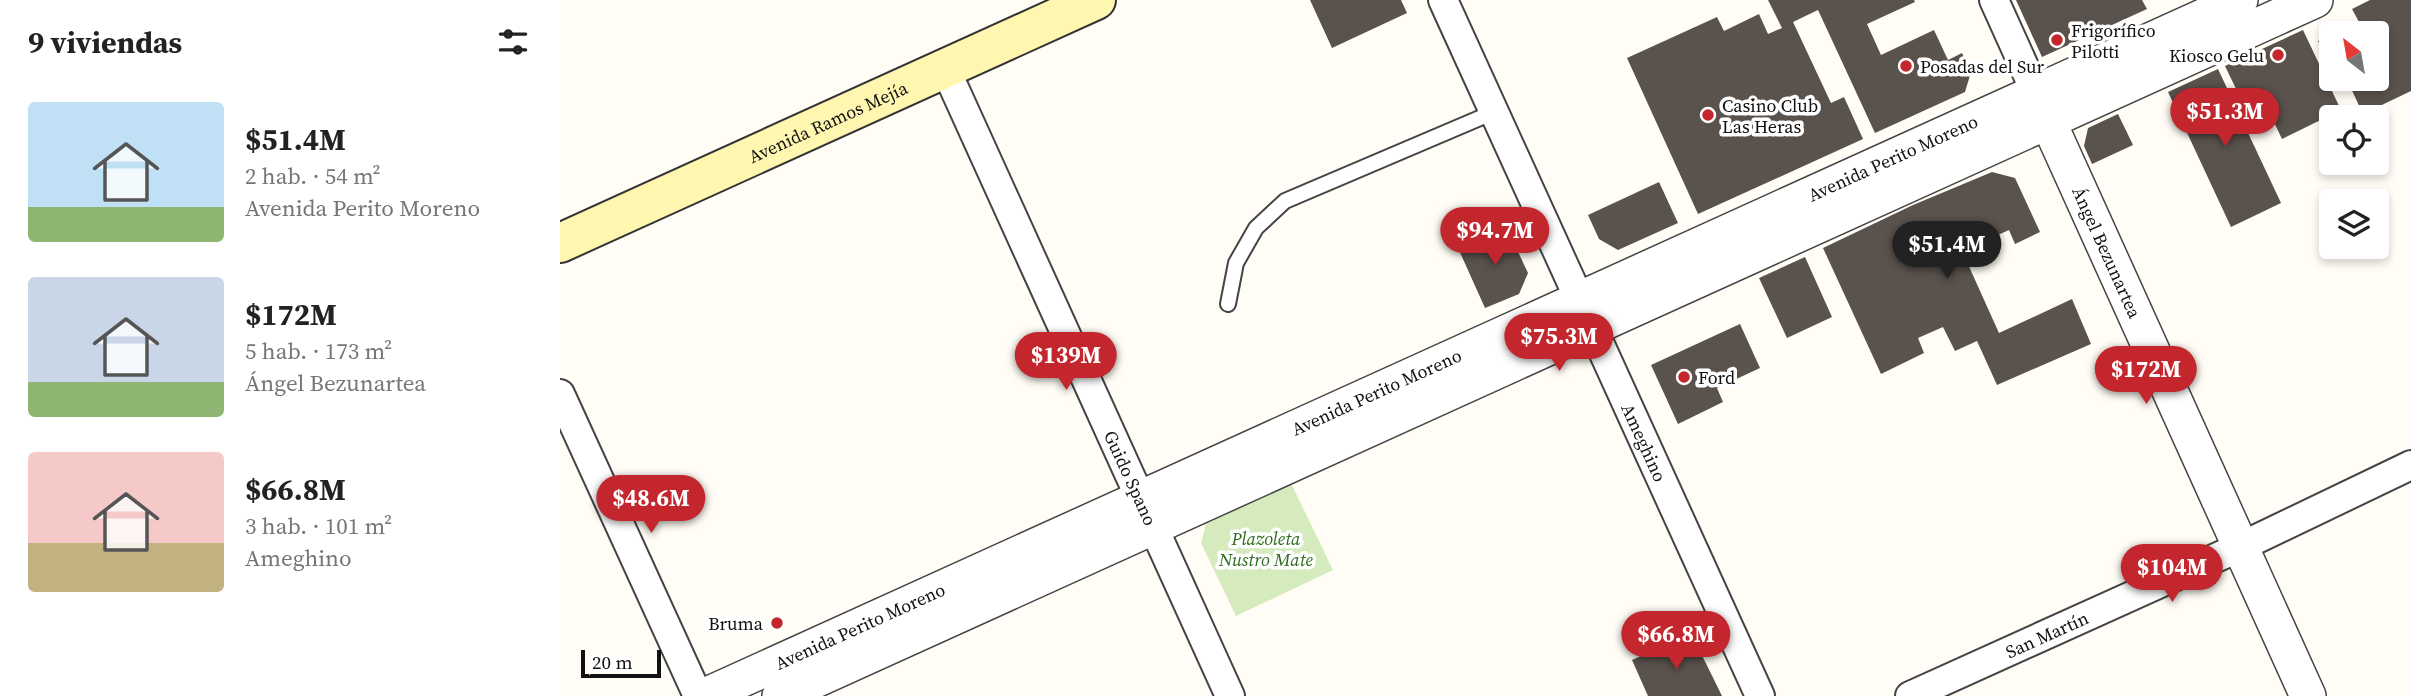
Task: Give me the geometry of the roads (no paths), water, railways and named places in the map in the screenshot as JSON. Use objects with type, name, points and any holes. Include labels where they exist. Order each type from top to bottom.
[{"type":"main road","name":"Avenida Ramos Mejía","points":[[560,243],[1096,0]]},
{"type":"street","name":"Ameghino","points":[[1443,0],[1760,696]]},
{"type":"street","name":"Ángel Bezunartea","points":[[1994,0],[2308,696]]},
{"type":"street","name":"Avenida Perito Moreno","points":[[2042,107],[2240,0]]},
{"type":"street","name":"Avenida Perito Moreno","points":[[705,696],[1147,512],[2042,107],[2315,0]]},
{"type":"street","name":"Guido Spano","points":[[945,68],[1230,696]]},
{"type":"street","points":[[560,394],[698,696]]},
{"type":"street","name":"San Martín","points":[[1910,696],[2240,547],[2411,465]]},
{"type":"street","name":"Avenida Perito Moreno","points":[[780,696],[1147,512]]},
{"type":"lane","points":[[1228,304],[1236,263],[1256,229],[1284,201],[1494,112]]},
{"type":"place","name":"Frigorífico Pilotti","points":[[2057,40]]},
{"type":"place","name":"Kiosco Gelu","points":[[2278,55]]},
{"type":"place","name":"Posadas del Sur","points":[[1906,66]]},
{"type":"place","name":"Casino Club Las Heras","points":[[1708,115]]},
{"type":"place","name":"Ford","points":[[1684,377]]},
{"type":"place","name":"Bruma","points":[[777,623]]},
{"type":"park label","name":"Plazoleta Nustro Mate","points":[[1266,548]]}]
